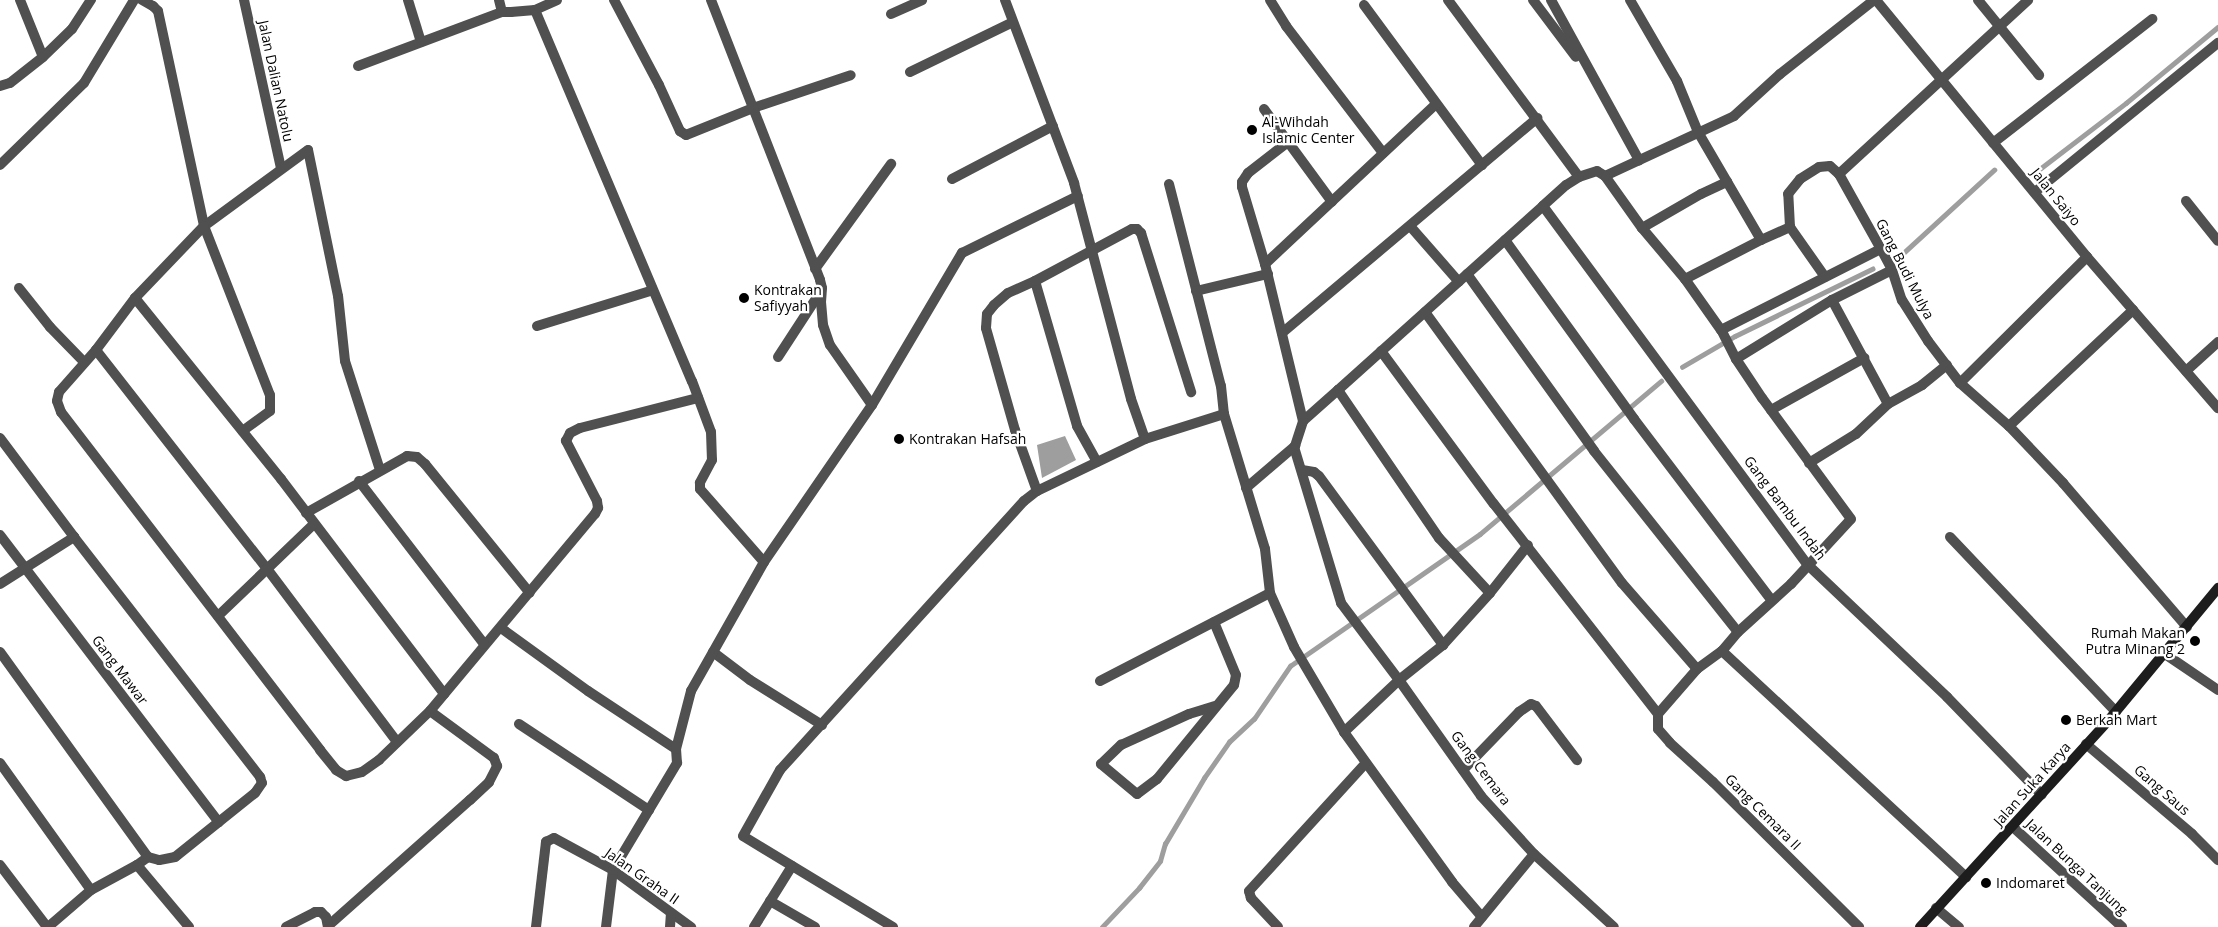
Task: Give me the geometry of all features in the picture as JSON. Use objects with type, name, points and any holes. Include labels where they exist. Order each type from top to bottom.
[{"type":"main road","name":"Jalan Suka Karya","points":[[1920,927],[2116,712],[2218,588]]},
{"type":"street","points":[[20,0],[43,57]]},
{"type":"street","points":[[0,86],[10,83],[43,57],[72,29],[92,0]]},
{"type":"street","points":[[0,165],[84,83],[134,0]]},
{"type":"street","points":[[142,0],[154,6],[158,11],[204,226],[270,395],[270,411],[242,431]]},
{"type":"street","name":"Jalan Dalian Natolu","points":[[244,0],[281,168]]},
{"type":"street","points":[[408,0],[421,42]]},
{"type":"street","points":[[499,0],[502,12]]},
{"type":"street","points":[[358,66],[502,12],[534,10],[557,0]]},
{"type":"street","points":[[614,0],[683,134],[689,135],[753,108],[851,75]]},
{"type":"street","points":[[711,0],[822,288],[823,325],[830,345],[872,405]]},
{"type":"street","points":[[891,14],[922,0]]},
{"type":"street","points":[[1005,0],[1078,196],[1131,399],[1145,438]]},
{"type":"street","points":[[1270,0],[1286,26],[1383,153]]},
{"type":"street","points":[[1448,0],[1579,177]]},
{"type":"street","points":[[1533,0],[1595,82]]},
{"type":"street","points":[[1551,0],[1639,160]]},
{"type":"street","points":[[1630,0],[1677,81],[1698,132],[1761,240]]},
{"type":"street","points":[[1605,176],[1734,116],[1780,74],[1875,0]]},
{"type":"street","name":"Jalan Saiyo","points":[[1875,0],[1942,78],[2087,257],[2218,408]]},
{"type":"street","points":[[1978,0],[1998,27],[2039,75]]},
{"type":"street","points":[[1825,277],[1790,228],[1788,194],[1800,180],[1822,166],[1830,166],[1839,174],[2028,0]]},
{"type":"street","points":[[1364,5],[1482,165]]},
{"type":"street","points":[[534,10],[711,432],[712,460],[700,483],[700,489],[764,562]]},
{"type":"street","points":[[1993,143],[2152,19]]},
{"type":"street","points":[[910,72],[1013,22]]},
{"type":"street","points":[[2035,192],[2218,43]]},
{"type":"street","points":[[1196,291],[1267,269],[1332,202],[1436,104]]},
{"type":"street","points":[[1264,109],[1332,202]]},
{"type":"street","points":[[1282,333],[1537,118]]},
{"type":"street","points":[[952,179],[1052,126]]},
{"type":"street","points":[[1288,142],[1248,173],[1242,182],[1267,269],[1303,421]]},
{"type":"street","points":[[380,470],[345,361],[338,296],[308,150],[204,226],[135,298],[96,350],[59,392],[58,406],[320,750],[343,775],[362,772],[430,711],[484,644],[501,628],[530,593],[598,508],[598,501],[566,441],[570,433],[580,428],[698,398]]},
{"type":"street","points":[[815,269],[891,164]]},
{"type":"street","points":[[1246,488],[1294,447],[1303,421],[1542,206],[1579,177],[1597,171],[1605,176],[1642,228],[1685,279],[1723,333],[1734,354],[1771,410],[1851,519],[1791,584],[1738,632],[1722,651],[1697,669],[1658,714],[1528,545],[1494,504],[1381,351]]},
{"type":"street","name":"Gang Budi Mulya","points":[[1839,174],[1892,270],[1902,300],[1928,341],[1960,383],[2009,426],[2063,483],[2188,626]]},
{"type":"street","points":[[1642,228],[1700,194],[1727,182]]},
{"type":"street","points":[[1169,184],[1221,386],[1224,414],[1265,549],[1270,593],[1294,647],[1344,732],[1452,882],[1482,917]]},
{"type":"street","points":[[606,927],[613,870],[676,763],[676,749],[691,691],[764,562],[872,405],[962,253],[1078,196]]},
{"type":"street","points":[[2186,201],[2218,241]]},
{"type":"street","name":"Gang Bambu Indah","points":[[1542,206],[1808,565],[1947,697],[2042,794]]},
{"type":"street","points":[[1410,226],[1463,278],[1594,451],[1738,632]]},
{"type":"street","points":[[1685,279],[1761,240],[1790,228]]},
{"type":"street","points":[[1037,491],[1015,430],[985,323],[987,314],[1008,293],[1035,281],[1132,229],[1140,232],[1191,392]]},
{"type":"street","points":[[1505,240],[1634,419],[1772,601]]},
{"type":"street","points":[[1723,333],[1825,277],[1881,249]]},
{"type":"street","points":[[1960,383],[2087,257]]},
{"type":"street","points":[[1734,354],[1832,300],[1892,270]]},
{"type":"street","points":[[1035,281],[1077,426],[1097,462]]},
{"type":"street","points":[[19,288],[50,327],[84,362]]},
{"type":"street","points":[[778,357],[822,288]]},
{"type":"street","points":[[537,326],[653,290]]},
{"type":"street","points":[[135,298],[306,513],[444,694]]},
{"type":"street","points":[[1832,300],[1888,404]]},
{"type":"street","points":[[2009,426],[2133,310]]},
{"type":"street","points":[[1425,312],[1622,583],[1697,669]]},
{"type":"street","points":[[2186,371],[2218,342]]},
{"type":"street","points":[[96,350],[268,570],[397,742]]},
{"type":"street","points":[[1771,410],[1864,358]]},
{"type":"street","points":[[1809,463],[1856,434],[1888,404],[1922,385],[1947,365]]},
{"type":"street","points":[[1338,390],[1439,538],[1490,592]]},
{"type":"street","points":[[893,927],[742,836],[780,770],[1024,501],[1037,491],[1145,438],[1224,414]]},
{"type":"street","points":[[0,438],[74,537],[260,777],[262,783],[260,789],[170,860],[148,856],[0,652]]},
{"type":"street","name":"Gang Cemara","points":[[1294,447],[1341,602],[1481,796],[1534,854],[1614,927]]},
{"type":"street","points":[[306,513],[359,481],[407,456],[417,458],[425,464],[530,593]]},
{"type":"street","points":[[1302,470],[1314,472],[1320,476],[1346,510],[1391,577],[1443,645]]},
{"type":"street","points":[[359,481],[484,644]]},
{"type":"street","points":[[218,616],[314,524]]},
{"type":"street","name":"Gang Mawar","points":[[0,535],[218,822]]},
{"type":"street","points":[[0,584],[74,537]]},
{"type":"street","points":[[1950,537],[2116,712]]},
{"type":"street","points":[[1344,732],[1399,680],[1443,645],[1528,545]]},
{"type":"street","points":[[1100,680],[1270,593]]},
{"type":"street","points":[[1214,622],[1237,677],[1234,685],[1157,779],[1137,794],[1101,764],[1121,745],[1190,714],[1215,706]]},
{"type":"street","points":[[501,628],[588,691],[676,749]]},
{"type":"street","points":[[1722,651],[1966,877]]},
{"type":"street","points":[[713,652],[750,680],[822,725]]},
{"type":"street","points":[[2165,654],[2218,690]]},
{"type":"street","points":[[1463,770],[1519,712],[1531,704],[1536,706],[1577,760]]},
{"type":"street","points":[[286,927],[315,912],[321,912],[326,917],[328,926],[489,782],[497,766],[494,758],[430,711]]},
{"type":"street","name":"Gang Cemara II","points":[[1658,714],[1658,729],[1670,743],[1714,782],[1859,927]]},
{"type":"street","points":[[519,724],[648,810]]},
{"type":"street","name":"Gang Saus","points":[[2086,744],[2192,834],[2218,860]]},
{"type":"street","points":[[1278,927],[1251,898],[1249,891],[1366,762]]},
{"type":"street","points":[[0,763],[91,890]]},
{"type":"street","name":"Jalan Bunga Tanjung","points":[[2013,827],[2122,927]]},
{"type":"street","name":"Jalan Graha II","points":[[536,927],[547,840],[554,838],[613,870],[691,927]]},
{"type":"street","points":[[1474,927],[1534,854]]},
{"type":"street","points":[[0,865],[47,927],[91,890],[137,865],[148,856]]},
{"type":"street","points":[[137,865],[189,927]]},
{"type":"street","points":[[754,927],[792,866]]},
{"type":"street","points":[[770,901],[815,927]]},
{"type":"street","points":[[1936,908],[1959,927]]},
{"type":"street","points":[[670,927],[672,913]]},
{"type":"shaded area","points":[[1065,436],[1076,460],[1042,478],[1037,445]]},
{"type":"waterway","points":[[2037,171],[2126,103],[2218,27]]},
{"type":"waterway","points":[[1899,257],[1994,170]]},
{"type":"waterway","points":[[1682,367],[1735,336],[1872,269]]},
{"type":"waterway","points":[[1102,927],[1139,888],[1160,861],[1165,844],[1204,778],[1229,742],[1254,719],[1290,666],[1480,534],[1661,381]]},
{"type":"place","name":"Al-Wihdah Islamic Center","points":[[1252,130]]},
{"type":"place","name":"Kontrakan Safiyyah","points":[[744,298]]},
{"type":"place","name":"Kontrakan Hafsah","points":[[899,439]]},
{"type":"place","name":"Rumah Makan Putra Minang 2","points":[[2195,641]]},
{"type":"place","name":"Berkah Mart","points":[[2066,720]]},
{"type":"place","name":"Indomaret","points":[[1986,883]]}]
